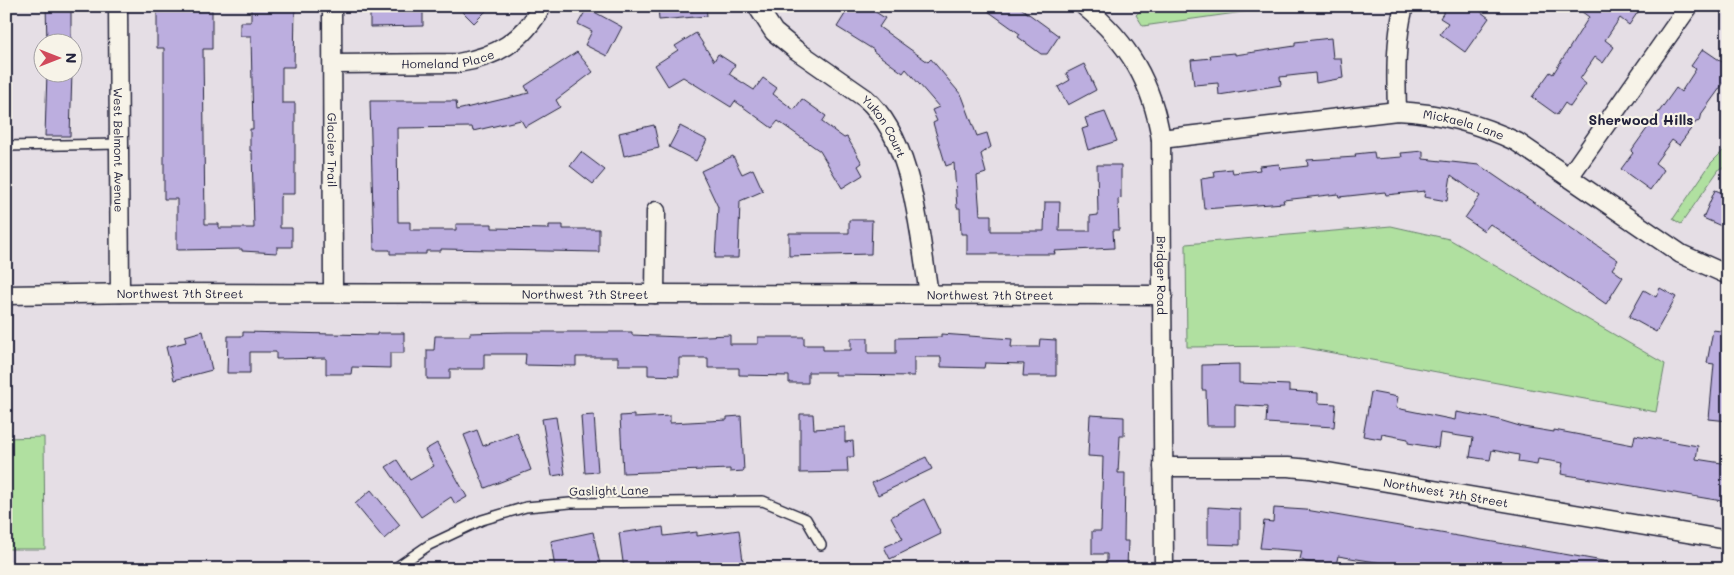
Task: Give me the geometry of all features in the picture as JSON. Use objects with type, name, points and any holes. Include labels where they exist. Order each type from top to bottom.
[{"type":"street","name":"West Belmont Avenue","points":[[118,6],[120,294]]},
{"type":"street","name":"Glacier Trail","points":[[332,6],[333,294]]},
{"type":"street","name":"Homeland Place","points":[[333,64],[458,63],[478,60],[500,51],[518,39],[542,6]]},
{"type":"street","name":"Yukon Court","points":[[758,6],[774,32],[796,50],[865,98],[876,107],[886,121],[894,135],[907,171],[929,294]]},
{"type":"street","name":"Bridger Road","points":[[1084,6],[1111,30],[1135,62],[1153,102],[1161,139],[1164,569]]},
{"type":"street","points":[[1396,111],[1396,54],[1398,29],[1404,6]]},
{"type":"street","points":[[1569,177],[1689,6]]},
{"type":"street","name":"Mickaela Lane","points":[[1161,139],[1396,111],[1428,113],[1458,118],[1489,128],[1517,142],[1681,254],[1728,275]]},
{"type":"street","points":[[655,294],[656,211]]},
{"type":"street","name":"Northwest 7th Street","points":[[6,295],[1163,295]]},
{"type":"street","name":"Northwest 7th Street","points":[[1163,467],[1288,467],[1310,469],[1728,540]]},
{"type":"lane","points":[[6,146],[119,144]]},
{"type":"lane","name":"Gaslight Lane","points":[[394,569],[429,545],[482,520],[526,508],[570,502],[763,502],[806,520],[821,545]]},
{"type":"green space","points":[[1145,6],[1286,6],[1143,26],[1136,15]]},
{"type":"green space","points":[[1728,146],[1728,168],[1720,168],[1681,224],[1673,219],[1711,163]]},
{"type":"green space","points":[[1391,226],[1449,239],[1665,364],[1656,412],[1295,346],[1187,347],[1186,244]]},
{"type":"green space","points":[[44,437],[45,549],[6,549],[6,438]]},
{"type":"building","points":[[46,6],[71,6],[71,32],[47,32]]},
{"type":"building","points":[[172,6],[192,6],[192,11],[212,10],[212,49],[203,49],[205,224],[219,224],[219,228],[254,228],[252,151],[250,151],[250,129],[253,129],[251,36],[240,36],[240,22],[251,22],[251,6],[295,6],[294,67],[282,67],[282,103],[295,103],[295,194],[281,194],[280,198],[280,228],[292,228],[292,247],[277,247],[277,253],[242,251],[242,249],[177,250],[177,199],[164,199],[164,48],[157,48],[157,12],[172,11]]},
{"type":"building","points":[[370,6],[423,6],[423,26],[370,27]]},
{"type":"building","points":[[457,6],[491,6],[474,23]]},
{"type":"building","points":[[658,6],[706,6],[707,16],[659,20]]},
{"type":"building","points":[[850,6],[866,6],[885,18],[879,27],[928,62],[931,59],[962,96],[977,136],[987,133],[991,147],[981,154],[986,173],[977,176],[980,215],[991,215],[991,231],[1044,231],[1045,202],[1060,202],[1059,231],[1090,231],[1090,216],[1098,215],[1097,165],[1121,165],[1121,198],[1118,199],[1119,230],[1113,230],[1114,248],[1054,251],[1055,254],[967,254],[967,234],[961,234],[960,208],[957,208],[954,163],[946,166],[933,123],[937,121],[932,110],[939,107],[906,69],[903,73],[874,50],[837,27]]},
{"type":"building","points":[[981,6],[1018,6],[1059,36],[1047,54],[1041,54],[1018,37],[1020,34]]},
{"type":"building","points":[[1448,6],[1485,6],[1481,12],[1489,18],[1465,52],[1440,34],[1448,23],[1440,18]]},
{"type":"building","points":[[1574,6],[1642,6],[1629,25],[1620,18],[1605,40],[1614,47],[1603,63],[1595,57],[1580,79],[1586,84],[1570,107],[1565,103],[1557,115],[1532,97],[1550,72],[1553,74],[1589,17]]},
{"type":"building","points":[[587,8],[622,27],[607,56],[585,45],[592,31],[578,24]]},
{"type":"building","points":[[696,33],[714,61],[718,54],[735,65],[729,74],[754,90],[763,78],[777,88],[773,94],[794,110],[802,99],[826,116],[822,122],[844,138],[847,137],[862,163],[858,166],[863,175],[842,188],[820,151],[778,121],[772,128],[735,101],[731,107],[683,77],[668,86],[655,65],[678,50],[675,46]]},
{"type":"building","points":[[1331,38],[1333,58],[1341,58],[1343,78],[1316,83],[1315,73],[1280,77],[1281,85],[1219,95],[1218,83],[1194,85],[1191,60],[1211,58],[1210,55],[1235,53],[1235,55],[1295,46],[1295,42]]},
{"type":"building","points":[[1703,49],[1728,66],[1728,77],[1702,113],[1700,121],[1696,122],[1679,145],[1672,140],[1655,163],[1664,170],[1650,190],[1621,169],[1633,153],[1631,151],[1676,88],[1681,92],[1696,69],[1691,66]]},
{"type":"building","points":[[577,52],[593,72],[556,100],[560,107],[525,127],[521,120],[473,131],[472,127],[397,128],[398,222],[410,222],[410,230],[456,230],[456,224],[492,224],[492,228],[549,229],[549,225],[563,225],[563,229],[599,229],[599,252],[441,249],[441,251],[426,251],[426,254],[390,254],[390,250],[374,250],[370,101],[456,101],[457,110],[529,93],[525,86]]},
{"type":"building","points":[[1084,64],[1096,90],[1068,105],[1058,87],[1070,80],[1066,73]]},
{"type":"building","points":[[47,82],[72,82],[70,136],[45,136]]},
{"type":"building","points":[[1105,112],[1117,141],[1088,150],[1082,129],[1088,127],[1085,118]]},
{"type":"building","points":[[654,125],[659,148],[624,156],[619,133]]},
{"type":"building","points":[[680,126],[707,140],[696,161],[669,147]]},
{"type":"building","points":[[1423,151],[1423,159],[1479,165],[1618,260],[1612,269],[1623,277],[1606,304],[1490,224],[1484,231],[1465,218],[1480,196],[1451,175],[1447,201],[1424,197],[1425,191],[1386,195],[1385,192],[1339,197],[1338,194],[1283,200],[1284,203],[1204,209],[1201,179],[1215,177],[1214,171],[1232,169],[1233,173],[1260,170],[1259,166],[1279,164],[1280,169],[1308,166],[1307,160],[1356,157],[1355,154],[1374,152],[1375,159],[1402,157],[1401,153]]},
{"type":"building","points":[[581,152],[605,170],[593,184],[570,166]]},
{"type":"building","points":[[733,156],[742,174],[753,169],[763,191],[740,201],[738,258],[715,258],[718,207],[701,171]]},
{"type":"building","points":[[1715,190],[1728,195],[1728,229],[1703,218]]},
{"type":"building","points":[[849,220],[872,220],[871,254],[789,256],[789,233],[849,233]]},
{"type":"building","points":[[1660,288],[1676,297],[1656,332],[1629,317],[1644,290],[1656,297]]},
{"type":"building","points":[[1713,330],[1728,332],[1728,421],[1709,419],[1714,364],[1707,363]]},
{"type":"building","points":[[203,331],[212,370],[174,380],[166,347],[186,342],[185,336]]},
{"type":"building","points":[[243,332],[377,335],[377,333],[404,333],[404,353],[390,353],[390,368],[352,367],[351,374],[326,374],[326,358],[276,359],[276,352],[250,352],[250,373],[227,373],[228,336],[243,336]]},
{"type":"building","points":[[632,332],[632,335],[682,337],[730,335],[730,344],[758,344],[758,337],[804,337],[804,345],[823,345],[823,350],[851,350],[851,338],[868,338],[868,353],[896,353],[896,338],[941,337],[941,334],[1012,339],[1011,347],[1039,347],[1040,339],[1056,340],[1056,376],[1023,376],[1024,364],[985,363],[984,368],[941,367],[941,357],[914,357],[914,376],[835,375],[835,372],[808,372],[808,383],[789,383],[789,376],[739,375],[739,368],[708,368],[708,358],[679,358],[679,376],[648,375],[648,365],[618,365],[618,357],[576,357],[576,366],[525,365],[526,354],[484,354],[484,369],[450,369],[450,379],[427,379],[427,350],[434,350],[435,336],[470,336],[470,333]]},
{"type":"building","points":[[1239,364],[1239,383],[1289,385],[1289,391],[1318,393],[1318,403],[1336,404],[1334,427],[1266,423],[1267,407],[1235,405],[1235,426],[1207,426],[1206,390],[1202,390],[1202,365]]},
{"type":"building","points":[[1371,392],[1398,397],[1396,408],[1455,420],[1456,412],[1496,419],[1523,427],[1554,432],[1554,430],[1633,445],[1635,435],[1698,446],[1696,459],[1728,464],[1728,502],[1561,474],[1563,463],[1538,459],[1537,465],[1518,462],[1519,455],[1492,450],[1490,460],[1470,457],[1473,438],[1440,433],[1438,448],[1408,443],[1408,439],[1382,434],[1381,439],[1363,436]]},
{"type":"building","points":[[800,414],[813,414],[814,429],[845,427],[845,442],[853,441],[854,457],[847,457],[848,472],[800,473]]},
{"type":"building","points":[[594,415],[598,472],[585,473],[581,416]]},
{"type":"building","points":[[634,415],[634,418],[670,416],[670,423],[727,420],[727,417],[741,416],[744,471],[730,472],[730,469],[623,473],[620,416]]},
{"type":"building","points":[[1090,415],[1124,417],[1124,436],[1120,436],[1118,473],[1125,473],[1124,541],[1128,541],[1127,568],[1107,568],[1107,554],[1092,554],[1092,531],[1101,531],[1103,457],[1088,456]]},
{"type":"building","points":[[556,417],[565,474],[552,476],[542,419]]},
{"type":"building","points":[[477,430],[483,446],[517,433],[531,470],[485,488],[464,435]]},
{"type":"building","points":[[437,443],[467,497],[455,504],[451,497],[421,517],[386,467],[397,460],[410,480],[434,466],[425,450]]},
{"type":"building","points":[[926,457],[932,469],[878,495],[872,483]]},
{"type":"building","points":[[371,490],[400,525],[384,539],[355,504]]},
{"type":"building","points":[[924,499],[941,534],[890,559],[884,547],[903,539],[891,517]]},
{"type":"building","points":[[1208,507],[1240,509],[1240,545],[1208,544]]},
{"type":"building","points":[[1274,508],[1306,510],[1608,562],[1608,569],[1420,569],[1338,556],[1336,565],[1306,562],[1300,559],[1302,551],[1260,548],[1264,521],[1273,522]]},
{"type":"building","points":[[663,527],[664,536],[697,532],[697,536],[739,530],[744,569],[624,569],[619,533]]},
{"type":"building","points":[[593,532],[601,569],[555,569],[551,541]]},
{"type":"district","name":"Sherwood Hills","points":[[1641,119]]}]
